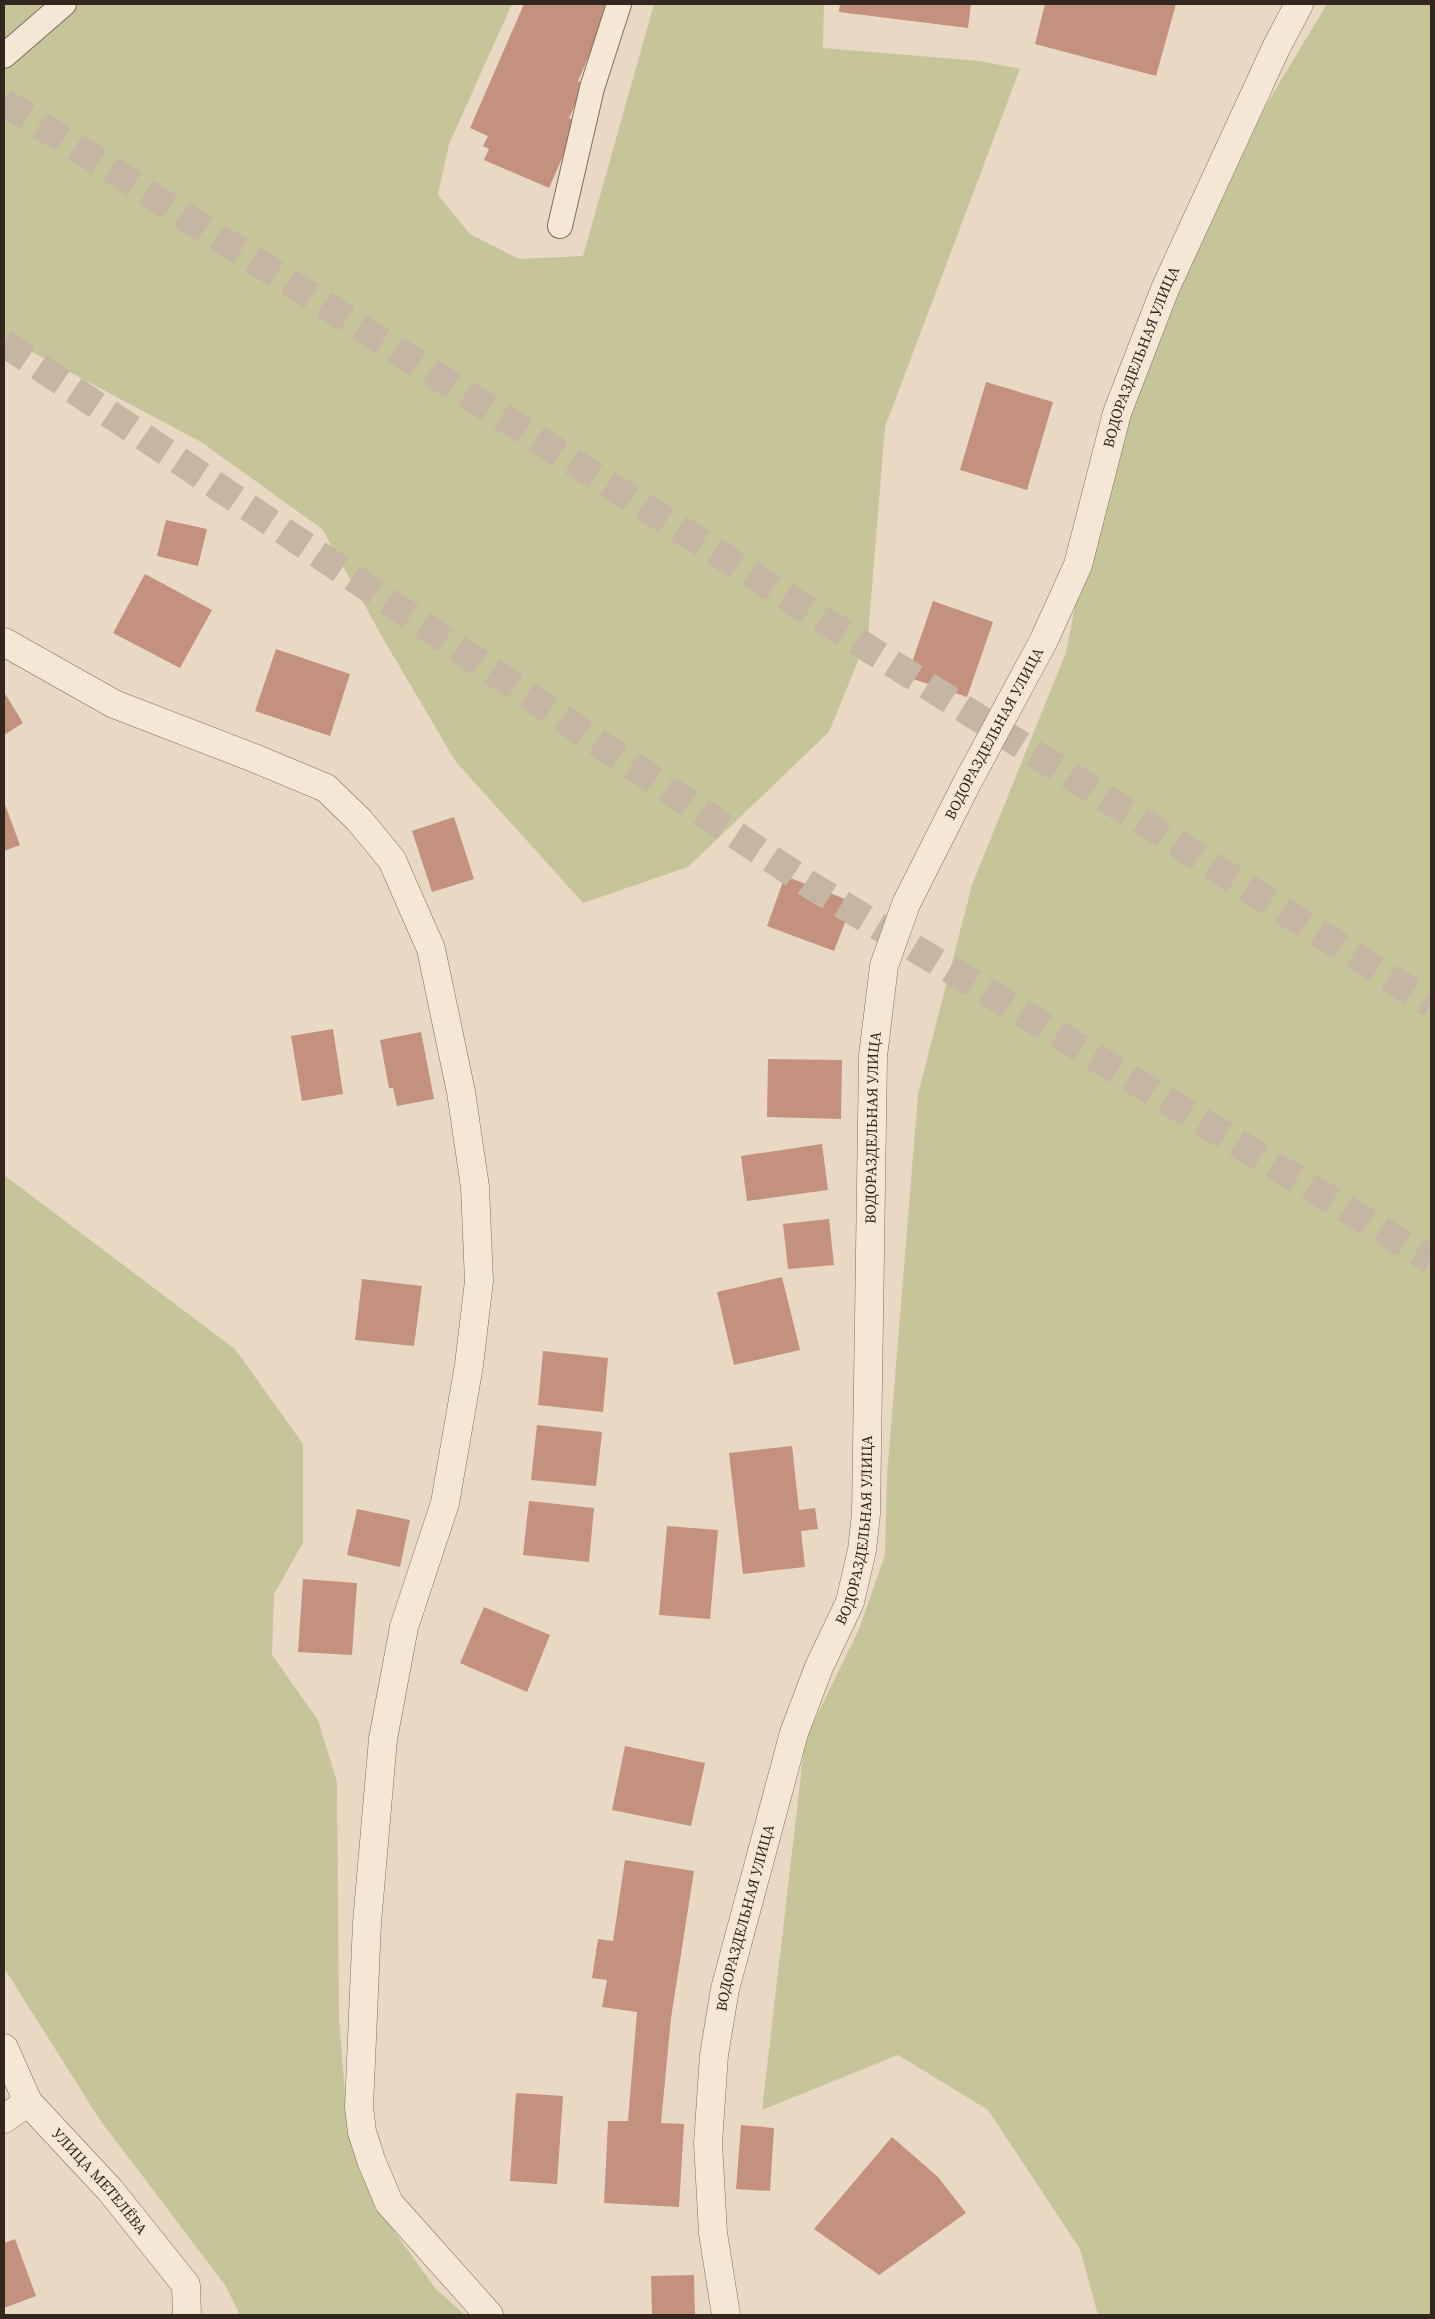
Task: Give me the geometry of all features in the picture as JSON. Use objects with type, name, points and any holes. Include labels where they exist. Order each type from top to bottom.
[{"type":"street","name":"ВОДОРАЗДЕЛЬНАЯ УЛИЦА","points":[[726,2315],[713,2233],[708,2143],[714,2055],[725,1989],[794,1733],[819,1666],[850,1602],[862,1550],[866,1514],[873,1056],[884,966],[906,904],[967,783],[1044,640],[1078,565],[1117,413],[1165,289],[1276,48],[1299,4]]},
{"type":"street","points":[[4,642],[114,704],[326,788],[360,820],[392,860],[431,949],[463,1102],[474,1188],[478,1280],[469,1364],[445,1503],[404,1627],[383,1739],[367,1923],[359,2107],[362,2132],[370,2160],[389,2203],[488,2315]]},
{"type":"street","name":"УЛИЦА МЕТЕЛЁВА","points":[[4,2048],[28,2102],[110,2190],[186,2285],[187,2315]]},
{"type":"street","points":[[4,2119],[28,2102]]},
{"type":"lane","points":[[4,56],[64,4]]},
{"type":"lane","points":[[560,226],[592,88],[620,4]]},
{"type":"green space","points":[[4,4],[512,4],[449,144],[438,195],[470,234],[519,259],[583,256],[654,4],[824,4],[823,48],[980,61],[1020,69],[885,427],[868,636],[829,732],[688,867],[583,903],[456,762],[385,642],[322,529],[201,442],[21,346],[4,339]]},
{"type":"green space","points":[[1327,4],[1431,4],[1431,2315],[1098,2315],[1080,2249],[988,2110],[898,2055],[762,2110],[805,1740],[859,1629],[885,1555],[887,1476],[918,1094],[972,885],[1066,652],[1108,441],[1251,130]]},
{"type":"green space","points":[[4,1175],[235,1349],[303,1444],[303,1543],[274,1594],[272,1655],[318,1720],[337,1782],[339,2018],[348,2130],[383,2216],[436,2289],[465,2315],[240,2315],[225,2285],[100,2120],[4,1968]]},
{"type":"building","points":[[524,4],[612,4],[578,81],[585,84],[569,118],[578,122],[549,188],[484,160],[489,149],[483,146],[488,136],[470,128]]},
{"type":"building","points":[[840,4],[971,4],[968,28],[839,12]]},
{"type":"building","points":[[1045,4],[1176,4],[1156,76],[1035,44]]},
{"type":"building","points":[[986,382],[1053,402],[1027,490],[960,470]]},
{"type":"building","points":[[166,520],[207,529],[198,566],[157,556]]},
{"type":"building","points":[[145,574],[212,610],[180,668],[113,633]]},
{"type":"building","points":[[933,601],[993,622],[967,697],[907,677]]},
{"type":"building","points":[[276,649],[350,674],[330,736],[255,711]]},
{"type":"building","points":[[4,692],[23,723],[4,735]]},
{"type":"building","points":[[4,802],[20,845],[4,851]]},
{"type":"building","points":[[454,817],[474,879],[432,892],[412,831]]},
{"type":"building","points":[[785,876],[853,902],[834,951],[767,926]]},
{"type":"building","points":[[333,1029],[343,1094],[302,1101],[291,1036]]},
{"type":"building","points":[[421,1032],[434,1099],[397,1106],[393,1088],[389,1088],[380,1040]]},
{"type":"building","points":[[768,1059],[842,1060],[841,1119],[767,1117]]},
{"type":"building","points":[[822,1144],[828,1190],[747,1201],[741,1156]]},
{"type":"building","points":[[829,1219],[834,1265],[788,1269],[783,1224]]},
{"type":"building","points":[[782,1277],[800,1350],[734,1365],[717,1292]]},
{"type":"building","points":[[362,1279],[422,1286],[414,1346],[355,1340]]},
{"type":"building","points":[[543,1351],[608,1358],[603,1412],[538,1405]]},
{"type":"building","points":[[537,1425],[602,1432],[596,1486],[531,1480]]},
{"type":"building","points":[[792,1446],[799,1510],[815,1508],[818,1529],[801,1531],[805,1567],[743,1574],[729,1453]]},
{"type":"building","points":[[529,1501],[594,1508],[589,1562],[523,1555]]},
{"type":"building","points":[[357,1509],[410,1520],[400,1567],[347,1555]]},
{"type":"building","points":[[667,1526],[718,1530],[710,1619],[659,1615]]},
{"type":"building","points":[[303,1579],[357,1583],[352,1655],[298,1652]]},
{"type":"building","points":[[484,1607],[550,1635],[527,1692],[460,1663]]},
{"type":"building","points":[[625,1746],[705,1763],[691,1826],[612,1810]]},
{"type":"building","points":[[625,1860],[694,1871],[671,2018],[661,2123],[684,2124],[679,2207],[604,2203],[608,2121],[628,2121],[637,2012],[602,2007],[607,1980],[592,1978],[598,1939],[613,1941]]},
{"type":"building","points":[[516,2093],[563,2096],[557,2184],[510,2181]]},
{"type":"building","points":[[741,2125],[774,2128],[770,2191],[736,2189]]},
{"type":"building","points":[[892,2137],[938,2177],[966,2213],[879,2275],[814,2229]]},
{"type":"building","points":[[15,2239],[36,2296],[4,2308],[4,2243]]},
{"type":"building","points":[[694,2275],[695,2315],[652,2315],[651,2276]]},
{"type":"tunnel","points":[[4,102],[1431,1004]]},
{"type":"tunnel","points":[[4,343],[810,885],[1431,1260]]}]
